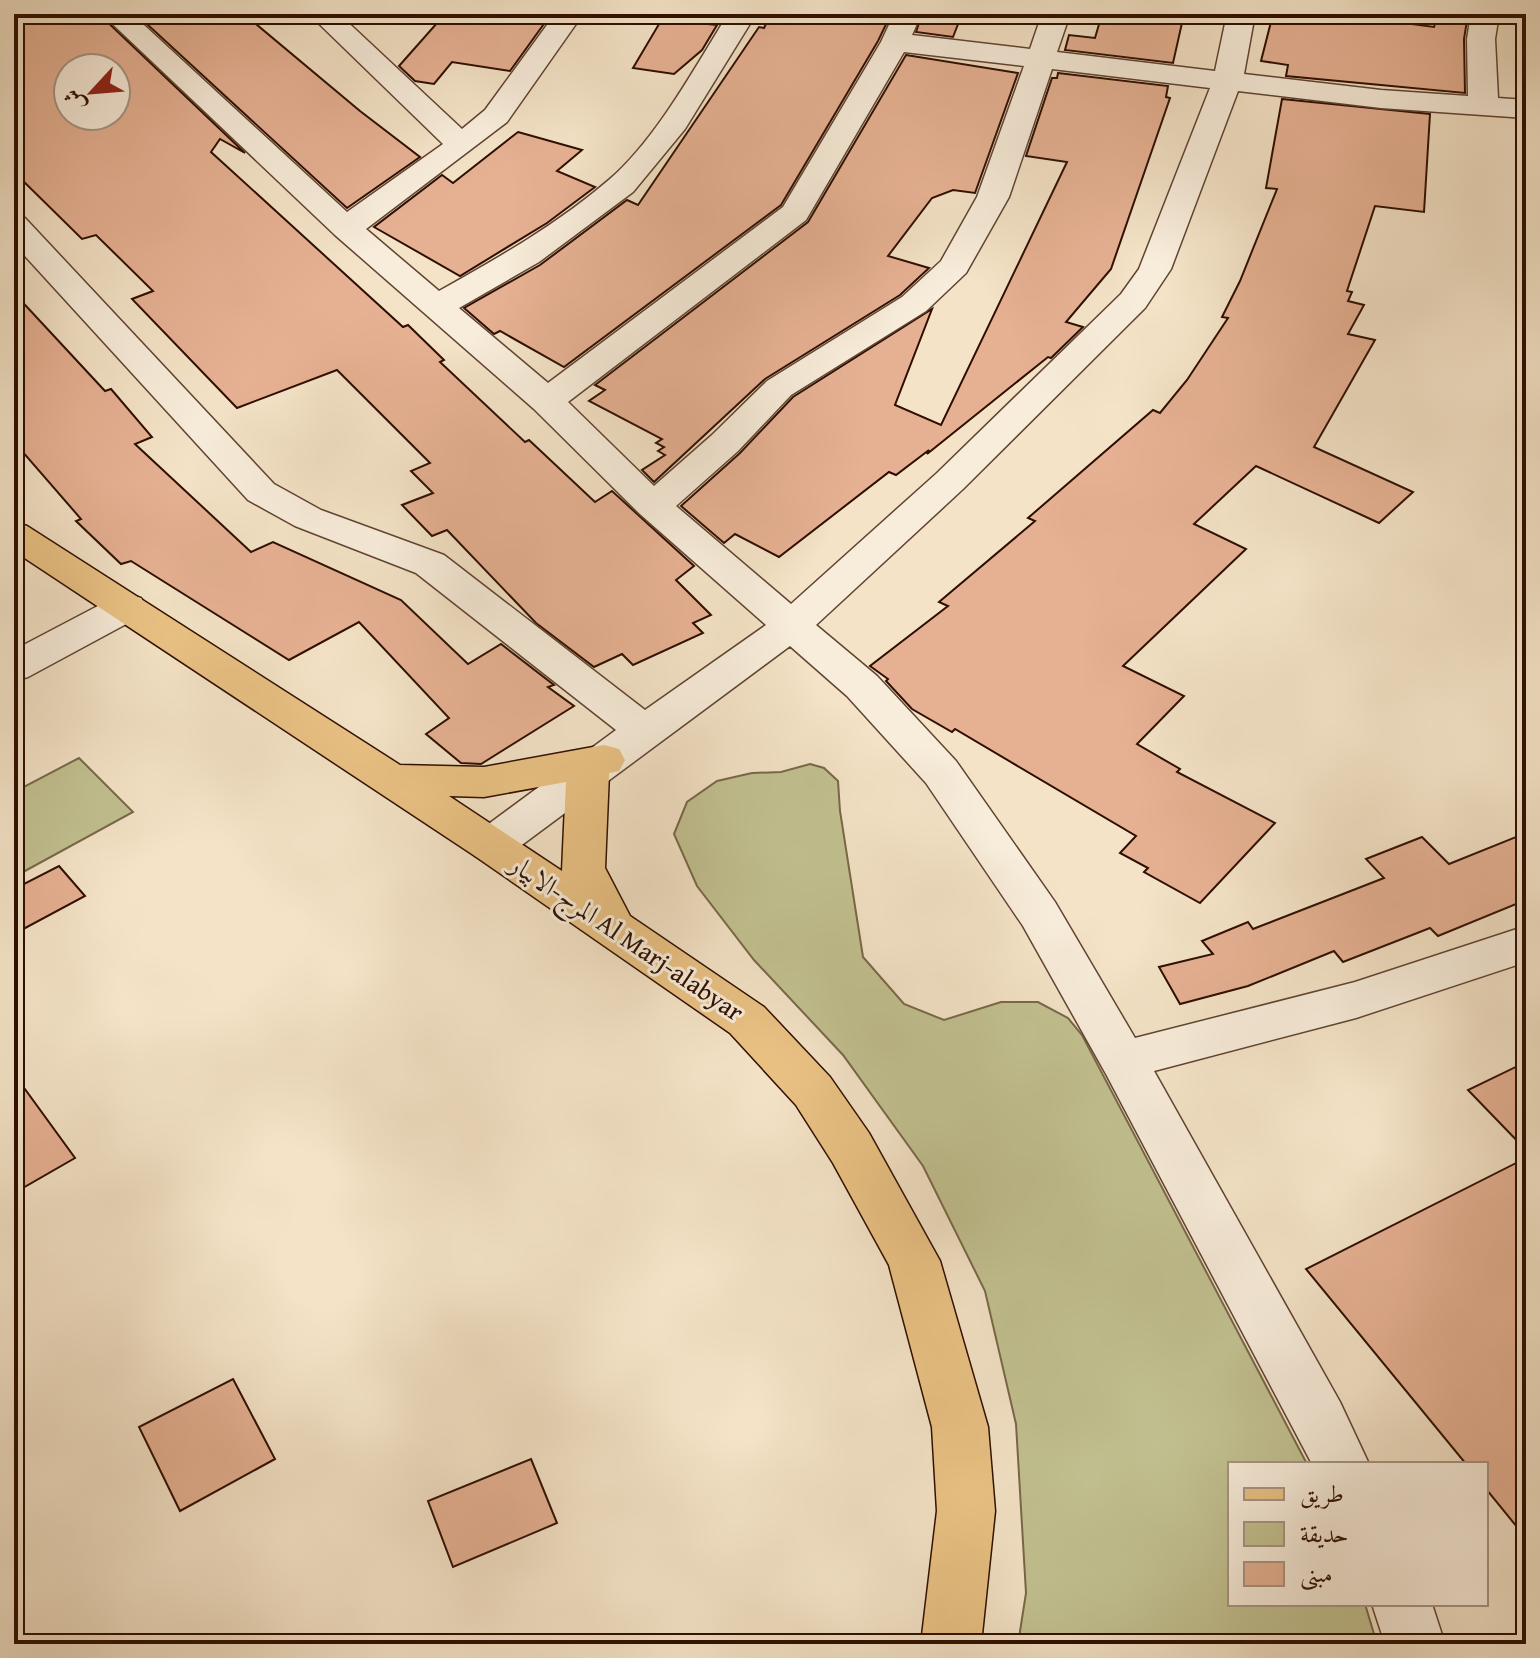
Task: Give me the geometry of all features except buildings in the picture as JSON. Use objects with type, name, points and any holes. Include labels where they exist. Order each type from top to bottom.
[{"type":"main road","name":"المرج-الابيار Al Marj-alabyar","points":[[14,534],[491,845],[747,1020],[813,1091],[851,1148],[914,1261],[960,1427],[966,1511],[951,1644]]},
{"type":"main road","points":[[391,780],[484,782],[596,766],[583,868],[613,929]]},
{"type":"street","points":[[116,14],[346,228],[547,401],[653,506],[862,686],[941,772],[1039,914],[1123,1060],[1340,1462]]},
{"type":"street","points":[[323,14],[461,145]]},
{"type":"street","points":[[346,228],[496,116],[569,14]]},
{"type":"street","points":[[437,306],[527,255],[622,185],[674,123],[742,14]]},
{"type":"street","points":[[653,506],[725,443],[779,388],[914,304],[954,266],[993,197],[1056,14]]},
{"type":"street","points":[[491,845],[791,626],[950,481],[1133,301],[1155,269],[1228,80],[1241,14]]},
{"type":"street","points":[[1483,107],[1481,39],[1485,14]]},
{"type":"street","points":[[547,401],[795,213],[901,28],[1039,59],[1394,101],[1526,109]]},
{"type":"street","points":[[14,225],[261,492],[308,518],[430,564],[645,731]]},
{"type":"street","points":[[14,667],[127,607]]},
{"type":"street","points":[[1123,1060],[1356,1000],[1526,944]]},
{"type":"street","points":[[1403,1606],[1415,1644]]},
{"type":"green space","points":[[79,758],[133,812],[14,877],[14,792]]},
{"type":"green space","points":[[810,764],[824,768],[838,781],[863,957],[904,1004],[944,1020],[1001,1002],[1038,1002],[1068,1018],[1082,1035],[1306,1462],[1228,1462],[1228,1606],[1366,1606],[1377,1644],[1018,1644],[1026,1593],[1016,1424],[985,1291],[923,1166],[843,1055],[754,960],[697,886],[674,834],[687,802],[717,781],[752,773],[781,772]]}]
